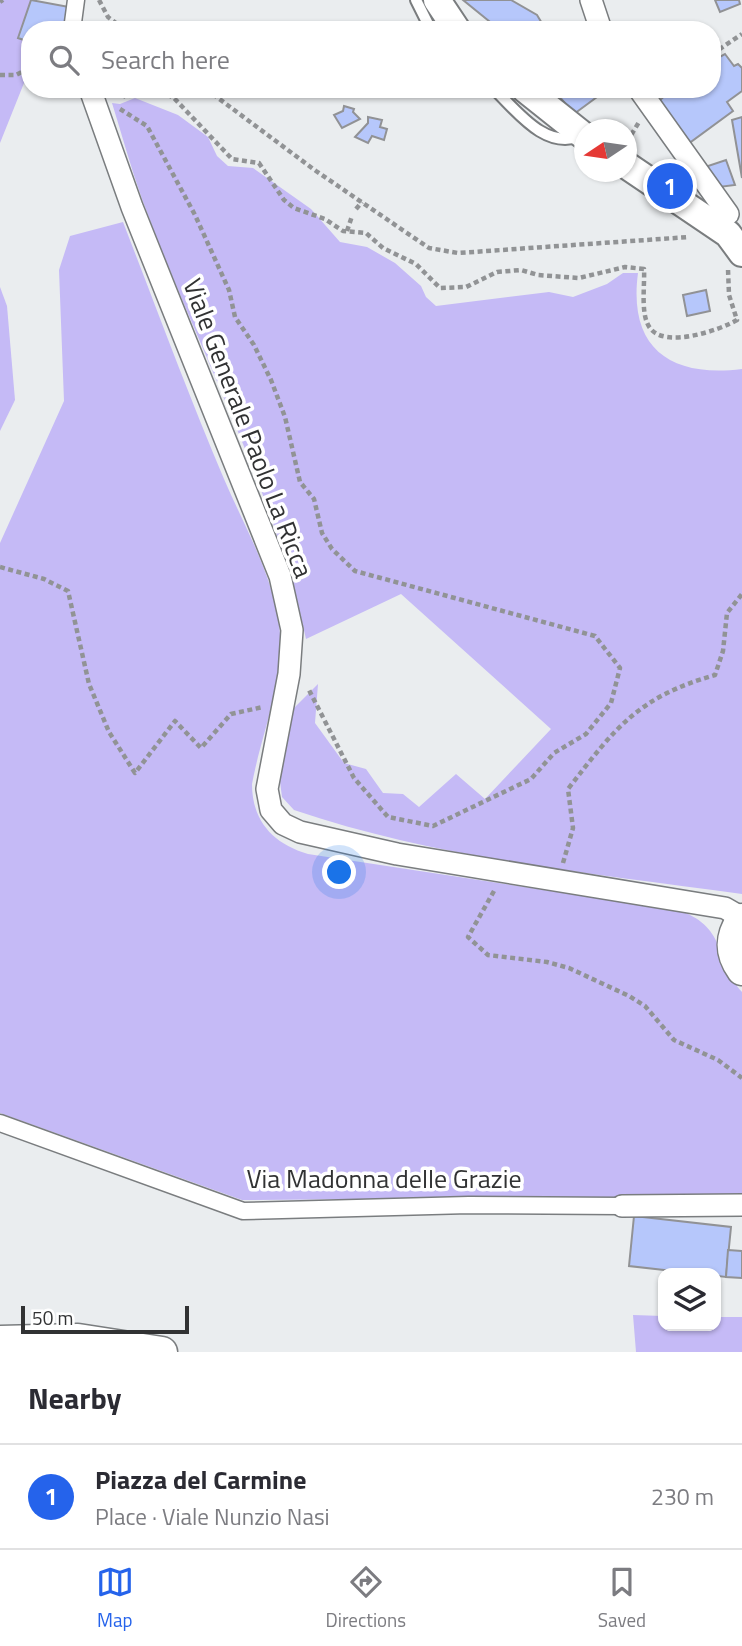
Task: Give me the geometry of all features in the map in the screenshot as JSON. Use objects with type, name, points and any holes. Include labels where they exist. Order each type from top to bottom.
[{"type":"main road","points":[[742,919],[733,933],[732,948],[742,970]]},
{"type":"main road","points":[[0,1341],[78,1339],[162,1352]]},
{"type":"street","points":[[73,21],[76,0]]},
{"type":"street","points":[[437,0],[451,21]]},
{"type":"street","points":[[591,0],[598,21]]},
{"type":"street","name":"Viale Generale Paolo La Ricca","points":[[93,98],[132,207],[280,576],[292,630],[289,674],[267,789],[271,810],[283,824],[300,832],[397,854],[725,908],[742,919]]},
{"type":"street","points":[[536,98],[574,128]]},
{"type":"street","points":[[647,98],[708,187],[731,232]]},
{"type":"street","points":[[637,172],[731,232]]},
{"type":"street","name":"Via Madonna delle Grazie","points":[[0,1123],[243,1211],[469,1205],[742,1205]]},
{"type":"lane","points":[[416,0],[426,21]]},
{"type":"lane","points":[[505,98],[553,139],[574,139]]},
{"type":"path","points":[[99,0],[113,21]]},
{"type":"path","points":[[721,48],[742,34]]},
{"type":"path","points":[[0,75],[21,72]]},
{"type":"path","points":[[112,98],[118,108],[147,126],[195,215],[229,290],[235,317],[254,345],[271,380],[285,417],[300,482],[314,499],[322,533],[332,549],[355,571],[595,636],[620,668],[611,702],[586,734],[554,752],[531,779],[433,826],[388,817],[354,778],[305,682],[289,674]]},
{"type":"path","points":[[174,98],[232,159],[259,163],[284,200],[294,208],[347,231],[366,233],[383,248],[416,264],[440,288],[466,287],[497,272],[521,270],[538,275],[579,278],[625,267],[644,269],[645,316],[649,327],[656,333],[674,337],[723,329],[737,320],[728,278],[731,232],[458,253],[429,248],[218,98]]},
{"type":"path","points":[[356,209],[362,202]]},
{"type":"path","points":[[347,231],[352,216]]},
{"type":"path","points":[[0,567],[44,579],[68,591],[89,684],[108,732],[135,772],[174,721],[201,748],[231,714],[282,702]]},
{"type":"path","points":[[558,881],[573,828],[568,789],[602,746],[639,708],[676,686],[715,675],[723,651],[727,613],[742,594]]},
{"type":"path","points":[[502,871],[490,900],[468,937],[488,955],[547,962],[569,968],[629,996],[645,1006],[674,1040],[718,1060],[742,1078]]},
{"type":"shaded area","points":[[0,0],[32,0],[24,21],[21,21],[18,38],[21,39],[21,90],[0,143]]},
{"type":"shaded area","points":[[135,98],[178,115],[208,137],[217,156],[228,166],[253,168],[311,209],[340,242],[367,247],[395,263],[421,286],[426,297],[436,306],[549,292],[573,297],[607,284],[623,273],[638,273],[640,321],[648,339],[659,352],[675,362],[694,368],[716,371],[742,369],[742,894],[459,853],[348,827],[294,810],[282,797],[279,774],[293,709],[318,684],[315,723],[344,763],[366,769],[383,793],[403,794],[419,807],[456,774],[485,799],[551,729],[401,594],[306,639],[292,582],[254,471],[163,254],[134,175],[112,103],[120,104]]},
{"type":"shaded area","points":[[123,222],[224,479],[266,573],[277,613],[280,633],[279,671],[252,784],[260,820],[284,844],[308,854],[681,911],[696,918],[714,936],[733,980],[742,992],[742,1196],[242,1200],[0,1113],[0,543],[64,401],[59,270],[70,236]]},
{"type":"shaded area","points":[[0,287],[7,306],[15,400],[0,431]]},
{"type":"shaded area","points":[[633,1315],[658,1316],[658,1331],[721,1331],[721,1317],[742,1317],[742,1352],[636,1352]]},
{"type":"building","points":[[31,0],[69,7],[65,21],[24,21]]},
{"type":"building","points":[[463,0],[511,0],[537,15],[541,21],[489,21]]},
{"type":"building","points":[[715,0],[739,0],[740,4],[720,12]]},
{"type":"building","points":[[725,54],[734,66],[738,64],[742,68],[742,91],[727,102],[733,111],[688,144],[658,102],[662,98],[721,98],[721,56]]},
{"type":"building","points":[[561,98],[596,98],[574,114]]},
{"type":"building","points":[[344,106],[354,109],[353,112],[360,119],[342,128],[334,115],[343,111]]},
{"type":"building","points":[[368,117],[382,120],[380,127],[387,129],[384,140],[372,136],[368,143],[355,137],[368,123]]},
{"type":"building","points":[[742,117],[742,178],[732,120]]},
{"type":"building","points":[[726,160],[735,185],[719,187],[705,167]]},
{"type":"building","points":[[706,290],[710,311],[687,316],[683,295]]},
{"type":"building","points":[[634,1216],[731,1227],[726,1277],[721,1276],[721,1268],[658,1269],[629,1266]]},
{"type":"building","points":[[728,1250],[742,1251],[742,1278],[726,1277]]},
{"type":"place","name":"Piazza del Carmine","points":[[670,186]]}]
